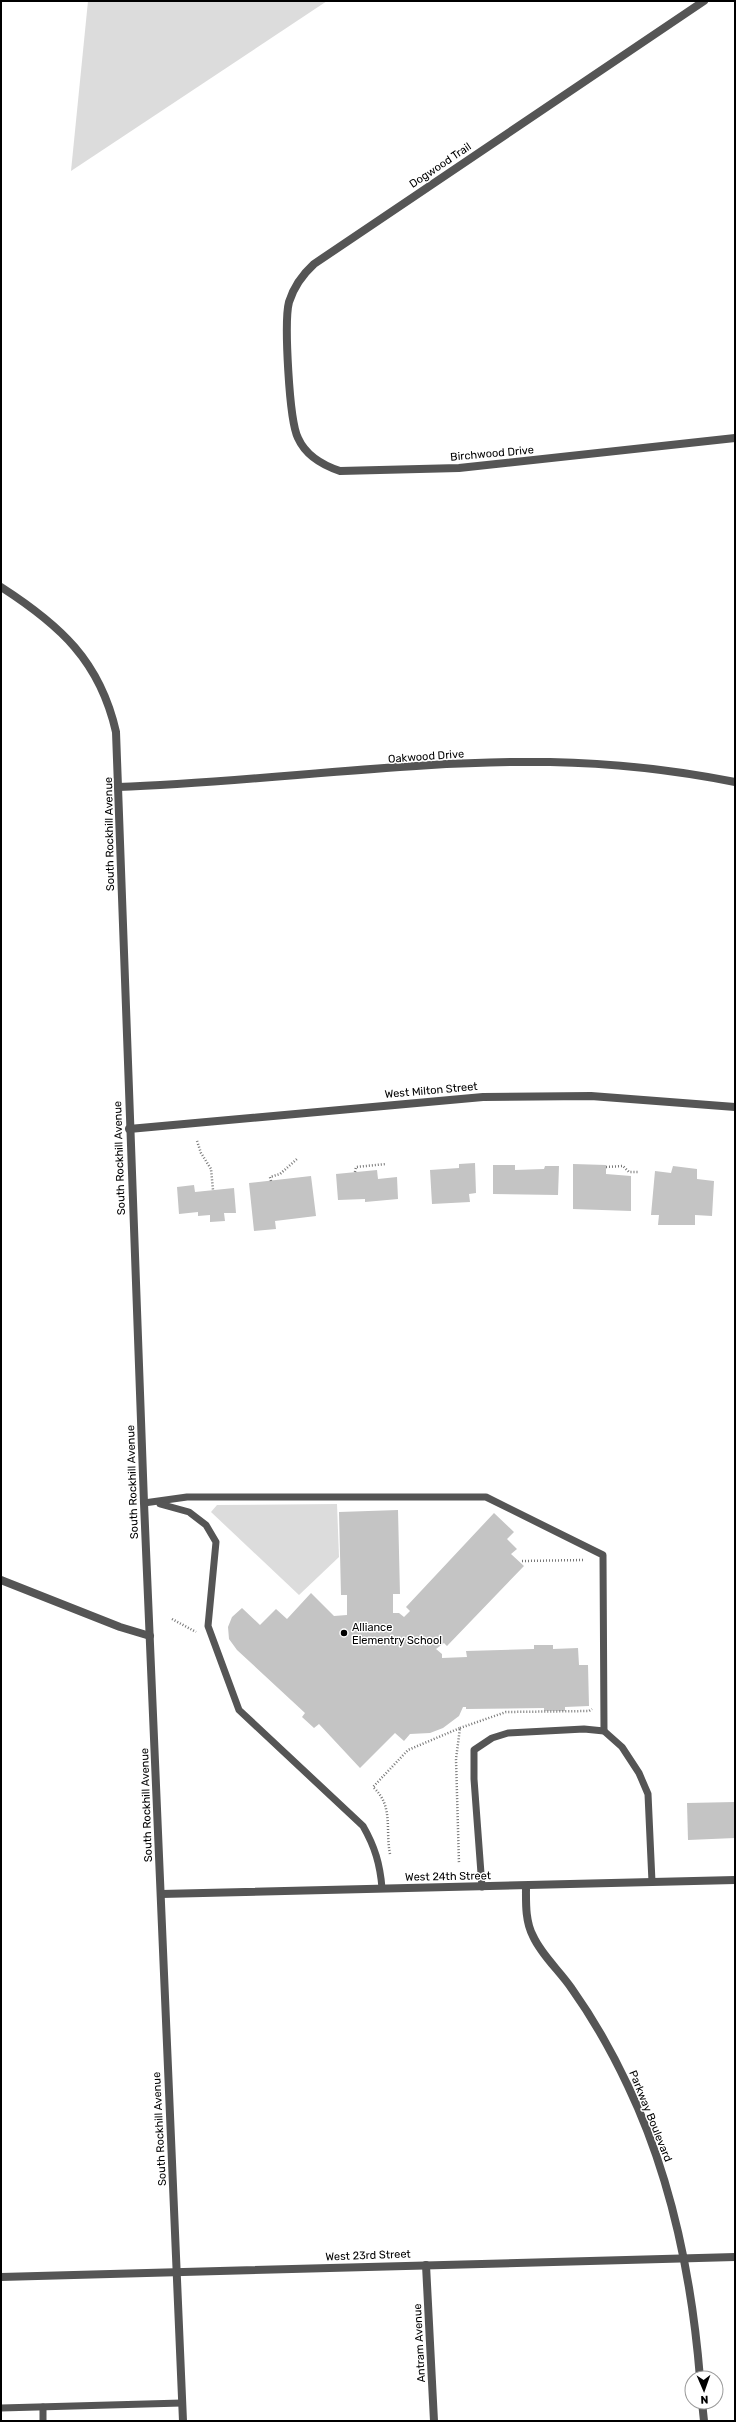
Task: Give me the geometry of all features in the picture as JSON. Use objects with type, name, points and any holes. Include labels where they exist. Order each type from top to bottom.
[{"type":"street","name":"Dogwood Trail","points":[[291,405],[289,303],[296,284],[305,272],[704,1]]},
{"type":"street","name":"Birchwood Drive","points":[[291,405],[295,432],[308,454],[326,466],[340,471],[459,468],[735,438]]},
{"type":"street","name":"South Rockhill Avenue","points":[[1,587],[38,613],[82,654],[111,710],[116,732],[129,1129],[183,2421]]},
{"type":"street","name":"Oakwood Drive","points":[[118,787],[496,762],[605,764],[665,770],[735,782]]},
{"type":"street","name":"West Milton Street","points":[[129,1129],[483,1097],[591,1096],[735,1107]]},
{"type":"street","points":[[1,1580],[120,1627],[150,1636]]},
{"type":"street","name":"West 24th Street","points":[[160,1894],[735,1880]]},
{"type":"street","name":"Parkway Boulevard","points":[[526,1886],[528,1922],[532,1935],[596,2024],[629,2087],[658,2158],[682,2258],[699,2370]]},
{"type":"street","name":"West 23rd Street","points":[[1,2277],[177,2271],[735,2257]]},
{"type":"street","name":"Antram Avenue","points":[[426,2265],[434,2421]]},
{"type":"street","points":[[703,2410],[704,2421]]},
{"type":"lane","points":[[144,1503],[188,1497],[486,1497],[603,1555],[604,1731]]},
{"type":"lane","points":[[144,1503],[167,1504],[189,1512],[206,1525],[216,1542],[208,1626],[239,1710],[363,1826],[375,1846],[381,1869],[382,1888]]},
{"type":"lane","points":[[482,1887],[474,1779],[474,1750],[492,1738],[508,1733],[584,1729],[604,1731],[622,1747],[639,1773],[648,1794],[652,1882]]},
{"type":"lane","points":[[1,2408],[182,2403]]},
{"type":"lane","points":[[43,2407],[43,2421]]},
{"type":"path","points":[[197,1141],[201,1153],[211,1169],[213,1190]]},
{"type":"path","points":[[271,1181],[270,1177],[280,1174],[298,1158]]},
{"type":"path","points":[[356,1172],[356,1167],[386,1164]]},
{"type":"path","points":[[606,1167],[622,1166],[629,1172],[638,1172]]},
{"type":"path","points":[[522,1561],[592,1560]]},
{"type":"path","points":[[172,1619],[199,1633]]},
{"type":"path","points":[[392,1858],[388,1813],[380,1794],[373,1787],[408,1750],[460,1728],[506,1712],[589,1711],[595,1707]]},
{"type":"path","points":[[459,1864],[456,1759],[460,1728]]},
{"type":"shaded area","points":[[88,1],[327,1],[71,171]]},
{"type":"shaded area","points":[[337,1504],[339,1557],[299,1595],[211,1512],[217,1505]]},
{"type":"building","points":[[475,1163],[476,1193],[469,1194],[470,1202],[432,1204],[430,1170],[459,1168],[459,1164]]},
{"type":"building","points":[[573,1164],[606,1165],[606,1174],[631,1176],[631,1211],[573,1209]]},
{"type":"building","points":[[493,1165],[515,1165],[515,1170],[544,1169],[545,1166],[559,1166],[558,1195],[493,1194]]},
{"type":"building","points":[[673,1166],[697,1169],[697,1179],[714,1181],[712,1216],[695,1215],[695,1225],[658,1225],[659,1215],[651,1215],[655,1171],[671,1173]]},
{"type":"building","points":[[377,1170],[378,1179],[397,1177],[398,1199],[365,1202],[365,1199],[338,1200],[336,1174]]},
{"type":"building","points":[[311,1176],[316,1216],[275,1221],[276,1229],[254,1231],[249,1183]]},
{"type":"building","points":[[194,1185],[195,1192],[234,1188],[236,1213],[224,1213],[225,1221],[210,1222],[210,1215],[198,1216],[198,1212],[179,1214],[177,1187]]},
{"type":"building","name":"Alliance Elementry School","points":[[398,1510],[400,1594],[393,1594],[393,1613],[399,1613],[404,1617],[410,1611],[406,1607],[494,1513],[514,1532],[507,1539],[517,1549],[511,1554],[524,1566],[447,1646],[444,1643],[436,1649],[442,1654],[442,1658],[467,1657],[466,1651],[534,1649],[534,1645],[553,1645],[553,1649],[578,1648],[579,1665],[588,1665],[589,1706],[565,1707],[565,1711],[544,1711],[544,1708],[466,1709],[466,1707],[463,1707],[459,1716],[443,1728],[430,1733],[410,1734],[404,1741],[395,1733],[360,1768],[319,1724],[314,1728],[302,1717],[305,1713],[237,1650],[229,1639],[228,1627],[232,1617],[242,1608],[260,1625],[276,1609],[287,1619],[311,1593],[334,1616],[347,1615],[347,1595],[341,1595],[339,1512]]},
{"type":"building","points":[[735,1802],[735,1838],[688,1840],[687,1803]]},
{"type":"place","name":"Alliance Elementry School","points":[[344,1633]]}]
